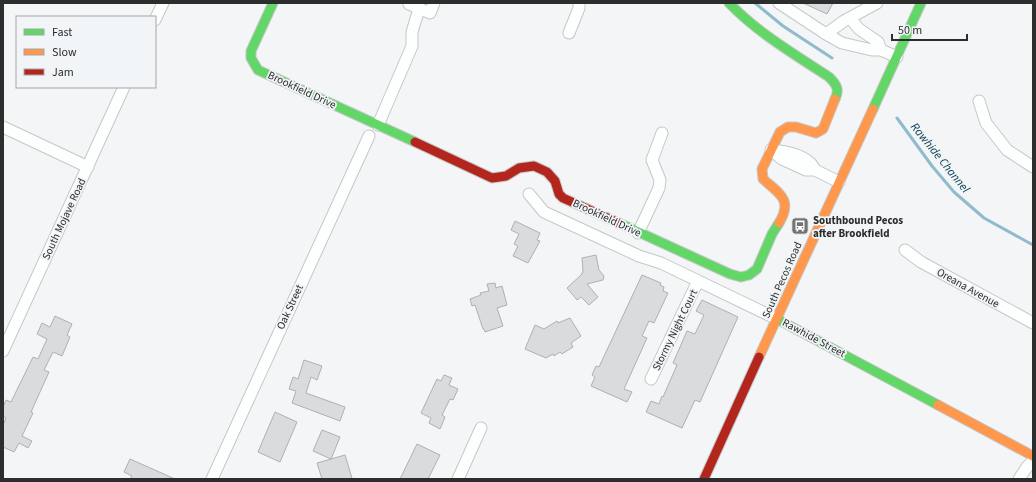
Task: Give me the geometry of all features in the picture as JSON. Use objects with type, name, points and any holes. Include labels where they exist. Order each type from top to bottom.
[{"type":"street","points":[[156,18],[163,3]]},
{"type":"street","name":"Brookfield Drive","points":[[273,3],[251,51],[251,58],[258,70],[492,178],[506,176],[519,168],[534,166],[547,172],[555,181],[559,194],[563,198],[730,274],[740,277],[749,275],[757,269],[772,234],[785,213],[785,202],[779,193],[763,179],[762,169],[780,132],[788,127],[796,127],[816,133],[823,129],[838,93],[836,85],[829,77],[758,30],[729,3]]},
{"type":"street","points":[[409,3],[430,13],[434,3]]},
{"type":"street","points":[[569,33],[579,8],[579,3]]},
{"type":"street","points":[[779,3],[842,43],[872,50],[881,50],[897,57]]},
{"type":"street","points":[[826,34],[844,21],[877,3]]},
{"type":"street","name":"South Pecos Road","points":[[704,479],[921,3]]},
{"type":"street","points":[[378,126],[412,46],[412,32],[419,9]]},
{"type":"street","points":[[850,18],[859,29],[878,42],[881,50]]},
{"type":"street","name":"South Mojave Road","points":[[3,350],[124,88]]},
{"type":"street","points":[[979,101],[986,123],[1007,150],[1033,167]]},
{"type":"street","points":[[3,128],[88,166]]},
{"type":"street","points":[[638,232],[659,188],[660,180],[652,160],[662,133]]},
{"type":"street","name":"Oak Street","points":[[212,479],[369,136]]},
{"type":"street","points":[[771,150],[786,151],[810,162],[815,170],[839,182]]},
{"type":"street","name":"Rawhide Street","points":[[529,194],[544,212],[698,281],[777,319],[1033,456]]},
{"type":"street","name":"Oreana Avenue","points":[[905,250],[921,262],[1033,323]]},
{"type":"street","name":"Stormy Night Court","points":[[651,379],[698,281]]},
{"type":"street","points":[[458,479],[481,428]]},
{"type":"street","points":[[1019,479],[1027,466],[1033,461]]},
{"type":"building","points":[[803,3],[833,3],[827,14]]},
{"type":"building","points":[[515,221],[540,233],[537,240],[540,241],[528,263],[513,256],[518,246],[514,244],[519,234],[511,230]]},
{"type":"building","points":[[596,255],[599,270],[604,276],[603,280],[587,284],[598,297],[589,305],[581,297],[577,300],[567,288],[582,274],[582,258]]},
{"type":"building","points":[[642,275],[661,283],[660,285],[664,287],[663,291],[668,293],[654,323],[649,321],[642,336],[647,338],[624,389],[632,392],[627,402],[591,386],[595,377],[592,375],[596,366],[599,367]]},
{"type":"building","points":[[495,283],[496,288],[502,286],[507,305],[497,308],[503,326],[485,332],[475,305],[472,306],[470,299],[481,295],[480,293],[489,291],[487,284]]},
{"type":"building","points":[[702,300],[738,317],[700,402],[695,400],[682,428],[646,412],[651,401],[659,404],[662,396],[663,397],[677,365],[673,363],[687,331],[695,334],[704,315],[696,311]]},
{"type":"building","points":[[55,316],[72,324],[67,335],[70,337],[62,356],[53,352],[44,370],[49,372],[22,436],[32,441],[28,448],[19,443],[14,452],[3,447],[3,425],[6,418],[3,416],[3,407],[6,400],[11,402],[33,357],[38,359],[47,339],[37,334],[42,323],[50,327]]},
{"type":"building","points":[[570,318],[581,336],[571,343],[573,347],[562,354],[560,352],[554,356],[553,354],[546,358],[525,349],[535,325],[544,329],[557,321],[558,323]]},
{"type":"building","points":[[304,360],[322,366],[317,380],[311,377],[306,393],[345,407],[340,421],[292,403],[296,391],[289,389],[293,377],[298,379]]},
{"type":"building","points":[[444,375],[452,378],[449,385],[458,389],[453,400],[450,399],[442,415],[445,417],[440,429],[429,423],[431,418],[421,413],[437,379],[441,381]]},
{"type":"building","points":[[275,412],[297,422],[280,462],[258,452]]},
{"type":"building","points":[[322,430],[340,437],[331,459],[313,451]]},
{"type":"building","points":[[417,444],[440,455],[428,479],[400,479]]},
{"type":"building","points":[[345,455],[352,478],[322,479],[317,463]]},
{"type":"building","points":[[130,459],[175,479],[130,479],[132,476],[124,472]]},
{"type":"waterway","name":"Rawhide Channel","points":[[755,3],[783,26],[832,58]]},
{"type":"waterway","name":"Rawhide Channel","points":[[897,118],[932,166],[954,192],[984,218],[1033,245]]},
{"type":"traffic: fast","points":[[273,3],[251,51],[251,58],[258,70],[415,142]]},
{"type":"traffic: fast","points":[[729,3],[764,34],[829,77],[834,82],[837,89],[835,99]]},
{"type":"traffic: fast","points":[[873,109],[921,3]]},
{"type":"traffic: fast","points":[[621,224],[730,274],[741,277],[749,275],[757,269],[772,234],[779,223]]},
{"type":"traffic: fast","points":[[777,319],[938,405]]},
{"type":"traffic: slow","points":[[779,223],[785,209],[785,203],[779,193],[763,179],[762,169],[780,132],[788,127],[796,127],[816,133],[823,129],[835,99]]},
{"type":"traffic: slow","points":[[759,357],[873,109]]},
{"type":"traffic: slow","points":[[938,405],[1033,456]]},
{"type":"traffic: jam","points":[[415,142],[492,178],[506,176],[519,168],[534,166],[547,172],[555,181],[559,194],[563,198],[621,224]]},
{"type":"traffic: jam","points":[[704,479],[759,357]]},
{"type":"place","name":"Southbound Pecos after Brookfield","points":[[800,226]]}]
